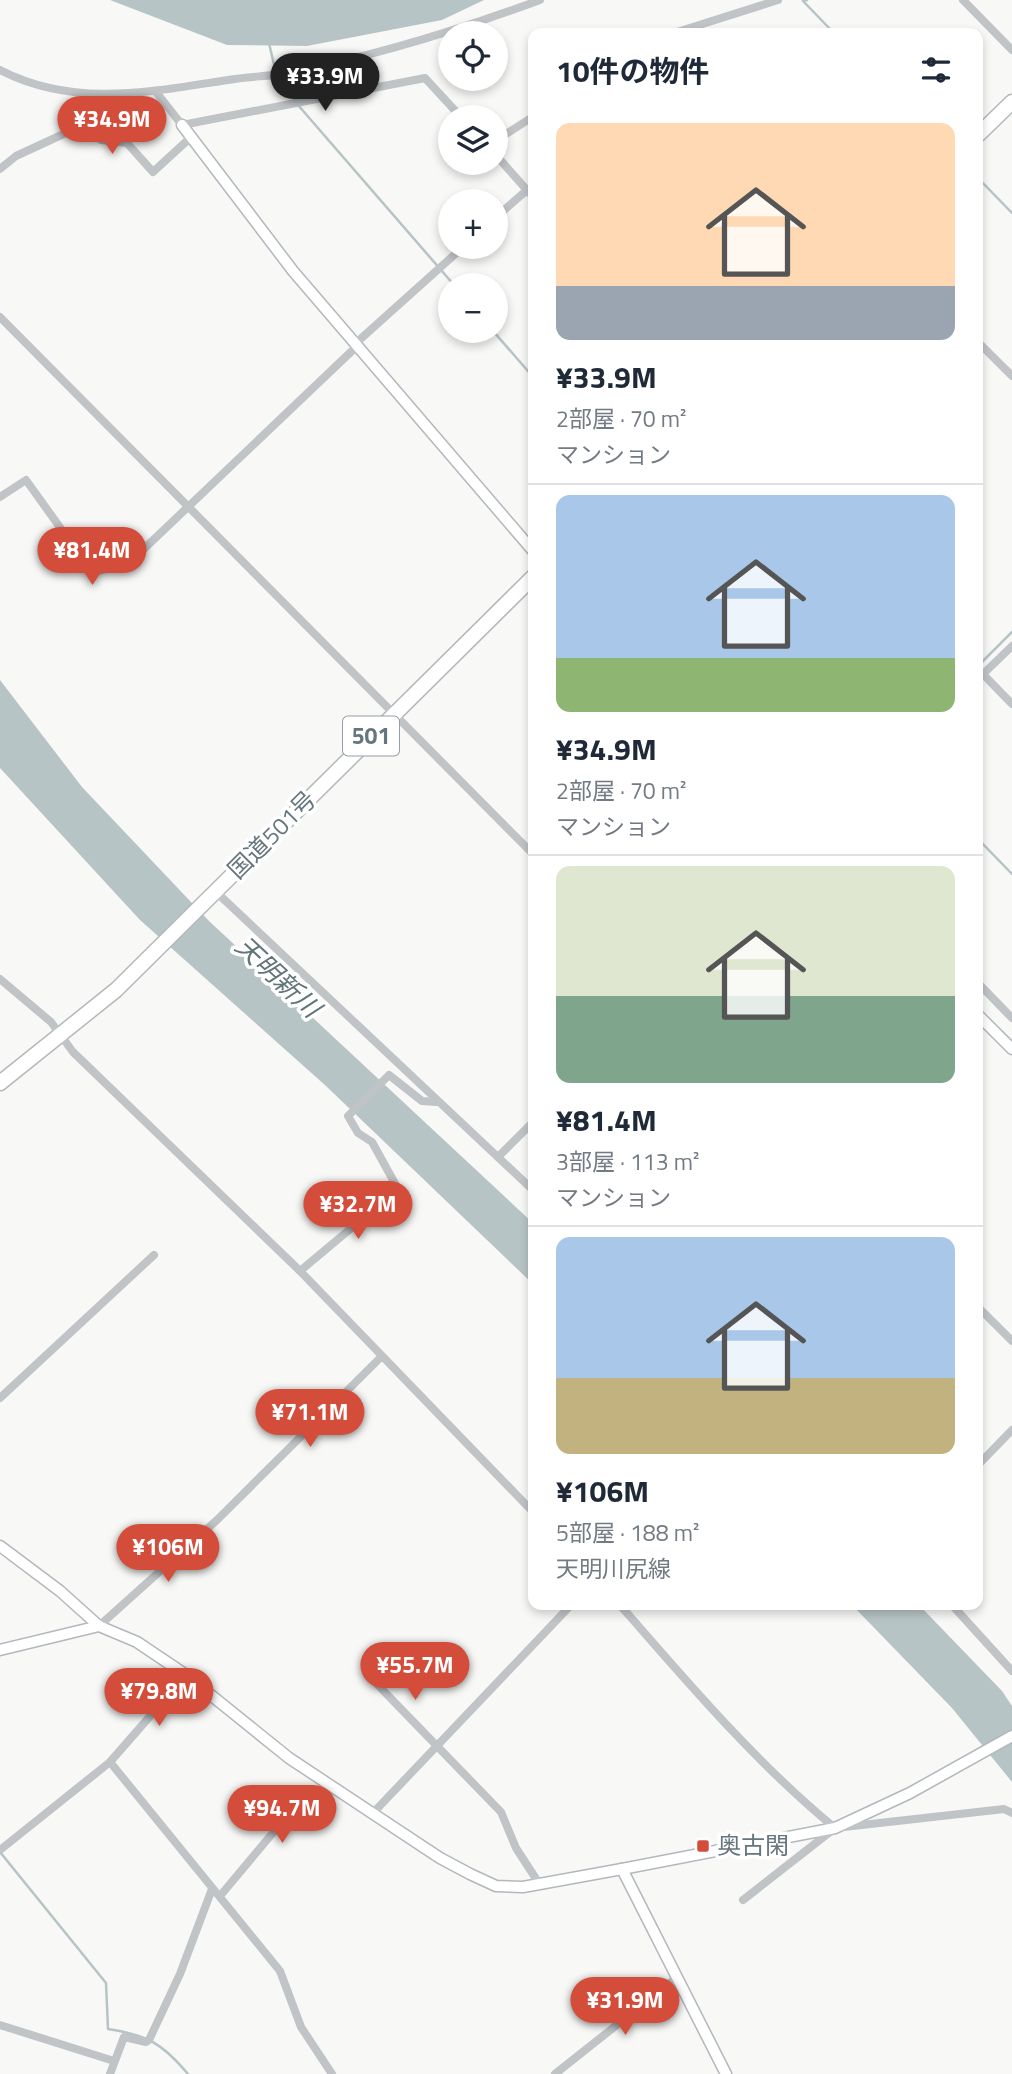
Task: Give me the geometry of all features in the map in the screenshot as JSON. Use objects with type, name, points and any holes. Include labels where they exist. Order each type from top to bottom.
[{"type":"highway","points":[[983,130],[1012,102]]},
{"type":"highway","name":"国道501号","points":[[0,1083],[116,989],[528,582]]},
{"type":"street","points":[[0,70],[40,87],[72,93],[116,95],[156,92],[287,73],[350,60],[540,0]]},
{"type":"street","points":[[694,28],[778,0]]},
{"type":"street","points":[[964,0],[1012,50]]},
{"type":"street","points":[[182,125],[425,78],[450,105]]},
{"type":"street","points":[[156,92],[293,271],[528,545]]},
{"type":"street","points":[[508,133],[528,120]]},
{"type":"street","points":[[0,169],[16,156],[83,125],[102,140],[127,143],[153,172],[190,138]]},
{"type":"street","points":[[508,169],[527,190],[508,207]]},
{"type":"street","points":[[0,497],[26,481],[92,572],[128,564],[356,343],[450,259]]},
{"type":"street","points":[[0,317],[528,849]]},
{"type":"street","points":[[983,347],[1012,376]]},
{"type":"street","points":[[983,671],[1012,646]]},
{"type":"street","points":[[983,677],[1012,704]]},
{"type":"street","points":[[212,893],[528,1185]]},
{"type":"street","points":[[0,979],[51,1022],[73,1052],[300,1271],[528,1507]]},
{"type":"street","points":[[983,988],[1012,1018]]},
{"type":"street","points":[[983,1019],[1012,1049]]},
{"type":"street","points":[[300,1271],[398,1189],[372,1142],[358,1133],[348,1116],[389,1075],[422,1101],[436,1102]]},
{"type":"street","points":[[498,1157],[528,1127]]},
{"type":"street","points":[[0,1398],[154,1255]]},
{"type":"street","points":[[983,1312],[1012,1341]]},
{"type":"street","points":[[0,1650],[99,1626],[217,1520],[381,1357]]},
{"type":"street","points":[[983,1460],[1012,1430]]},
{"type":"street","points":[[0,1546],[60,1591],[99,1626],[137,1642],[186,1675],[289,1758],[440,1858],[496,1886],[540,1885],[835,1828],[1004,1809],[1012,1813]]},
{"type":"street","points":[[373,1813],[566,1610]]},
{"type":"street","points":[[625,1610],[738,1734],[806,1804],[835,1828]]},
{"type":"street","points":[[957,1610],[1012,1671]]},
{"type":"street","points":[[0,1850],[110,1762],[186,1675]]},
{"type":"street","points":[[372,1679],[501,1812],[516,1848],[540,1885]]},
{"type":"street","points":[[743,1900],[835,1828],[898,1799],[1012,1736]]},
{"type":"street","points":[[110,1762],[280,1971],[301,2026],[332,2074]]},
{"type":"street","points":[[220,1896],[292,1810],[309,1805],[329,1784]]},
{"type":"street","points":[[622,1869],[726,2074]]},
{"type":"street","points":[[110,2074],[124,2037],[146,2042],[149,2040],[180,1974],[212,1889]]},
{"type":"street","points":[[555,2074],[676,1978]]},
{"type":"street","points":[[0,2025],[114,2061]]},
{"type":"shaded area","points":[[110,0],[484,0],[442,20],[307,46],[227,45]]},
{"type":"shaded area","points":[[0,680],[82,787],[209,921],[528,1218],[528,1279],[326,1086],[140,920],[0,768]]},
{"type":"shaded area","points":[[857,1610],[924,1610],[1002,1691],[1012,1706],[1012,1782],[952,1708]]},
{"type":"waterway","points":[[807,0],[803,1],[829,28]]},
{"type":"waterway","points":[[269,43],[275,69],[295,100]]},
{"type":"waterway","points":[[298,105],[444,273]]},
{"type":"waterway","points":[[983,183],[1012,213]]},
{"type":"waterway","points":[[503,343],[528,371]]},
{"type":"waterway","points":[[983,661],[1012,632]]},
{"type":"waterway","points":[[983,844],[1012,874]]},
{"type":"waterway","points":[[0,1852],[106,1983],[108,2029],[133,2034],[153,2042],[188,2074]]},
{"type":"place","name":"奥古閑","points":[[703,1846]]},
{"type":"water label","name":"天明新川","points":[[278,977]]}]
